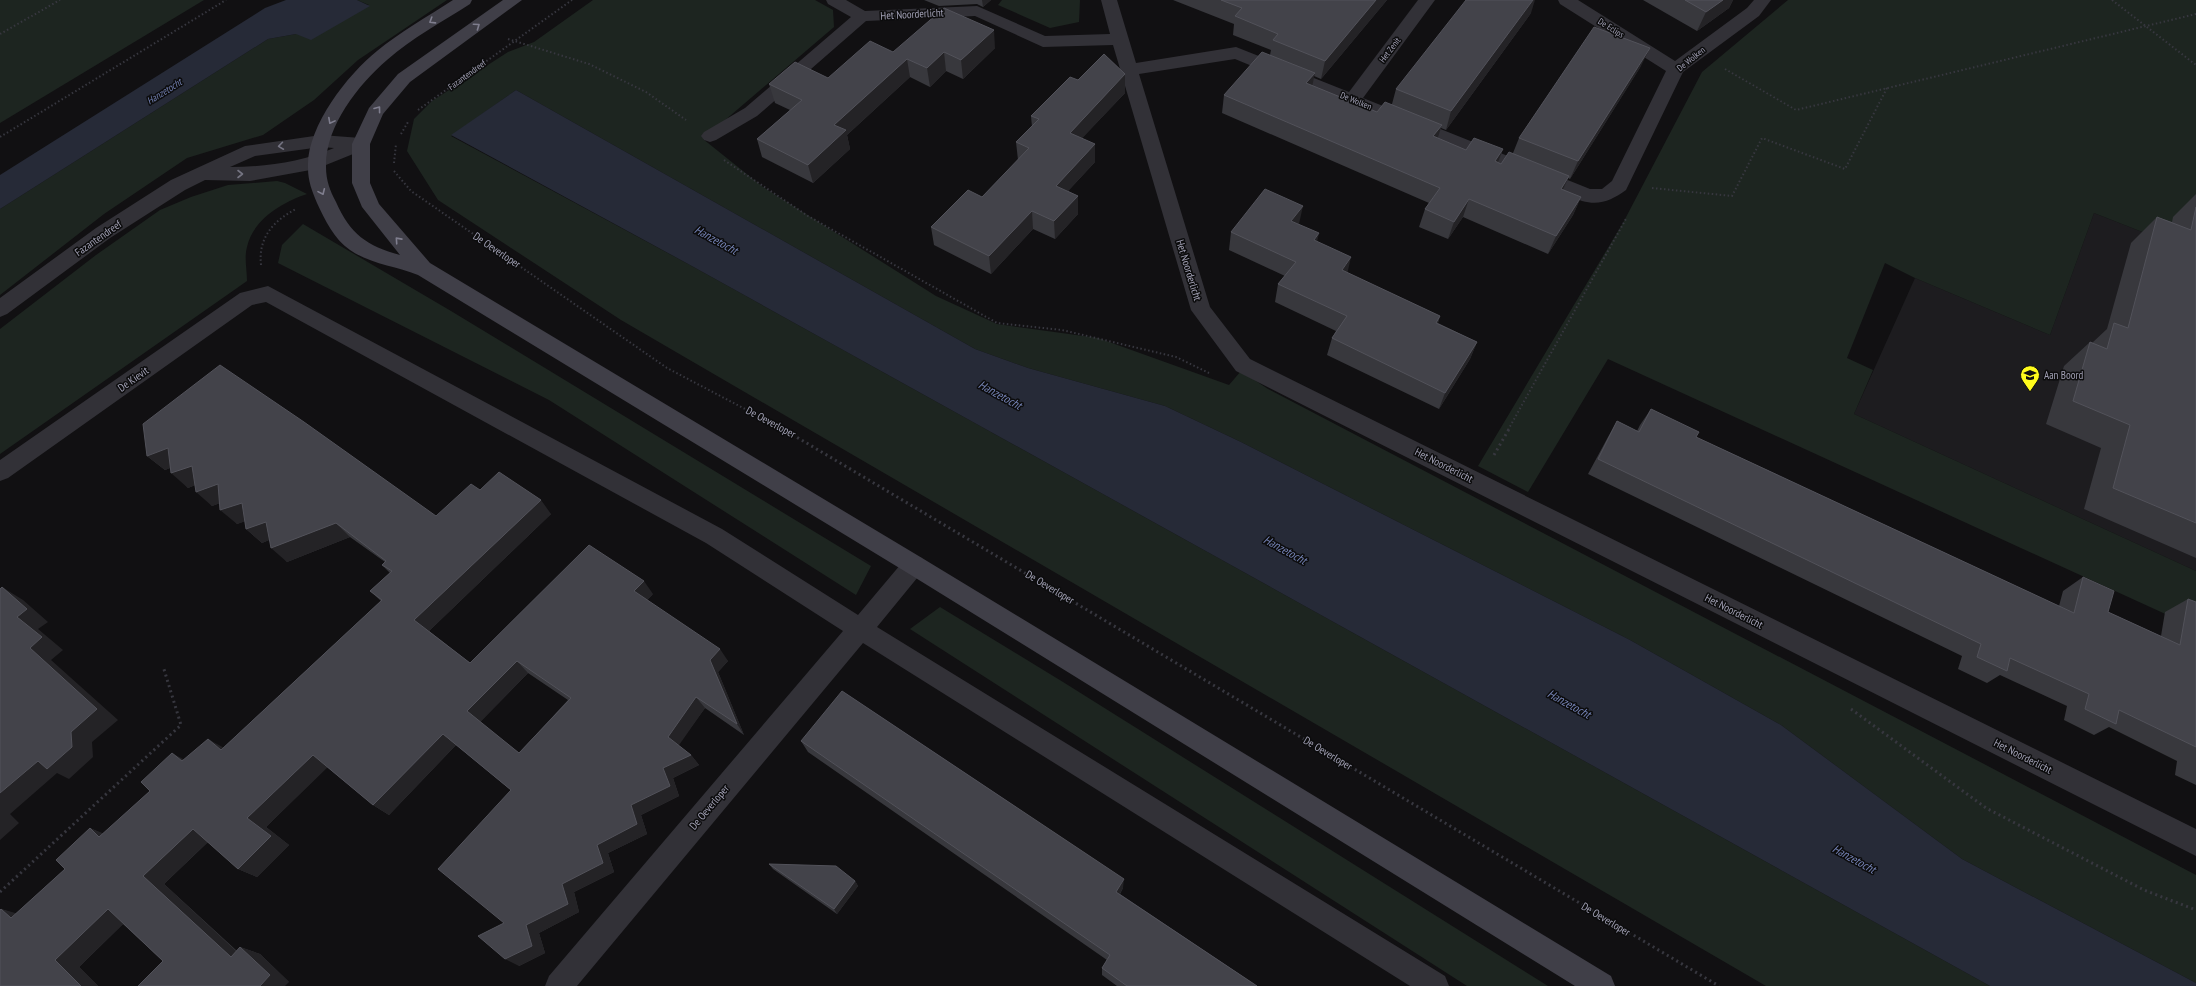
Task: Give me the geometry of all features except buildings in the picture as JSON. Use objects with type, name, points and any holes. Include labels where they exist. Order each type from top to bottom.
[{"type":"main road","points":[[464,0],[400,42],[360,76],[331,119],[321,141],[316,163],[318,181],[335,219],[349,240],[372,253],[424,270],[914,565],[1601,986]]},
{"type":"main road","points":[[424,270],[371,208],[361,182],[361,144],[375,112],[404,78],[514,0]]},
{"type":"street","points":[[710,136],[751,112],[862,16],[834,0]]},
{"type":"street","points":[[1109,0],[1120,39]]},
{"type":"street","name":"Het Zenit","points":[[1352,100],[1427,0]]},
{"type":"street","name":"De Eclips","points":[[1566,0],[1676,69]]},
{"type":"street","name":"De Wolken","points":[[1130,70],[1236,53],[1589,196],[1606,195],[1619,185],[1676,69],[1753,12],[1764,0]]},
{"type":"street","name":"Het Noorderlicht","points":[[862,16],[976,11],[1043,42],[1120,39],[1201,310],[1243,365],[2196,843]]},
{"type":"street","name":"Fazantendreef","points":[[0,309],[103,233],[178,185],[251,150],[321,141],[361,144]]},
{"type":"street","name":"Fazantendreef","points":[[201,174],[250,174],[316,163],[361,144]]},
{"type":"street","name":"De Kievit","points":[[0,472],[247,298],[268,294],[714,536],[860,629]]},
{"type":"street","name":"De Oeverloper","points":[[559,986],[914,565]]},
{"type":"street","points":[[860,629],[1435,986]]},
{"type":"path","points":[[0,34],[60,0]]},
{"type":"path","points":[[0,137],[226,0]]},
{"type":"path","name":"Fazantendreef","points":[[414,113],[572,0]]},
{"type":"path","points":[[2112,0],[2144,27],[2196,65]]},
{"type":"path","points":[[1697,53],[1796,110],[2196,14]]},
{"type":"path","points":[[514,42],[589,64],[646,92],[710,136],[724,160],[808,216],[997,323],[1062,330],[1176,357],[1211,374]]},
{"type":"path","points":[[1619,185],[1732,196],[1762,138],[1845,169],[1887,88]]},
{"type":"path","points":[[400,136],[410,119]]},
{"type":"path","name":"De Oeverloper","points":[[396,142],[394,171],[411,191],[667,368],[803,439],[1718,986]]},
{"type":"path","points":[[1478,483],[1632,208],[1619,185]]},
{"type":"path","points":[[0,892],[181,725],[163,666]]},
{"type":"path","points":[[1849,708],[1986,808],[2144,890],[2196,910]]},
{"type":"shaded area","points":[[0,0],[204,0],[0,123]]},
{"type":"shaded area","points":[[357,0],[447,0],[358,60],[314,100],[263,135],[187,158],[104,214],[0,295],[0,209],[268,39],[296,34],[369,5]]},
{"type":"shaded area","points":[[593,0],[815,0],[833,10],[834,27],[703,139],[763,187],[936,296],[997,324],[1098,338],[1229,385],[1241,371],[1268,389],[2196,875],[2196,983],[1962,859],[1781,725],[1630,640],[1241,442],[1165,406],[1028,368],[975,349],[516,90],[451,136],[690,265],[1990,986],[1766,986],[621,320],[438,200],[407,151],[414,119],[432,101],[508,52],[534,42]]},
{"type":"shaded area","points":[[1002,0],[1080,0],[1079,22],[1050,28],[998,5]]},
{"type":"shaded area","points":[[1788,0],[2196,0],[2196,253],[2094,213],[2050,335],[1915,278],[1885,263],[1847,358],[1873,370],[1854,414],[2196,571],[2196,628],[1608,359],[1528,492],[1478,466],[1624,221],[1702,72]]},
{"type":"shaded area","points":[[277,181],[285,183],[307,194],[288,202],[270,213],[256,228],[250,237],[246,251],[247,281],[0,454],[0,329],[96,255],[160,210],[191,197],[228,185]]},
{"type":"shaded area","name":"Aan Boord","points":[[2094,213],[2196,253],[2196,571],[1854,414],[1915,278],[2050,335]]},
{"type":"shaded area","points":[[303,224],[451,311],[871,566],[856,595],[549,400],[278,263],[282,245]]},
{"type":"shaded area","points":[[940,607],[1063,682],[1548,986],[1467,986],[910,629]]},
{"type":"water","name":"Hanzetocht","points":[[286,0],[357,0],[370,6],[311,40],[296,34],[268,39],[0,209],[0,175],[265,8]]},
{"type":"water","name":"Hanzetocht","points":[[516,90],[975,349],[1028,368],[1165,406],[1241,442],[1630,640],[1781,725],[1962,859],[2196,983],[2196,986],[1990,986],[690,265],[451,135]]},
{"type":"place","name":"Aan Boord","points":[[2030,392]]}]
